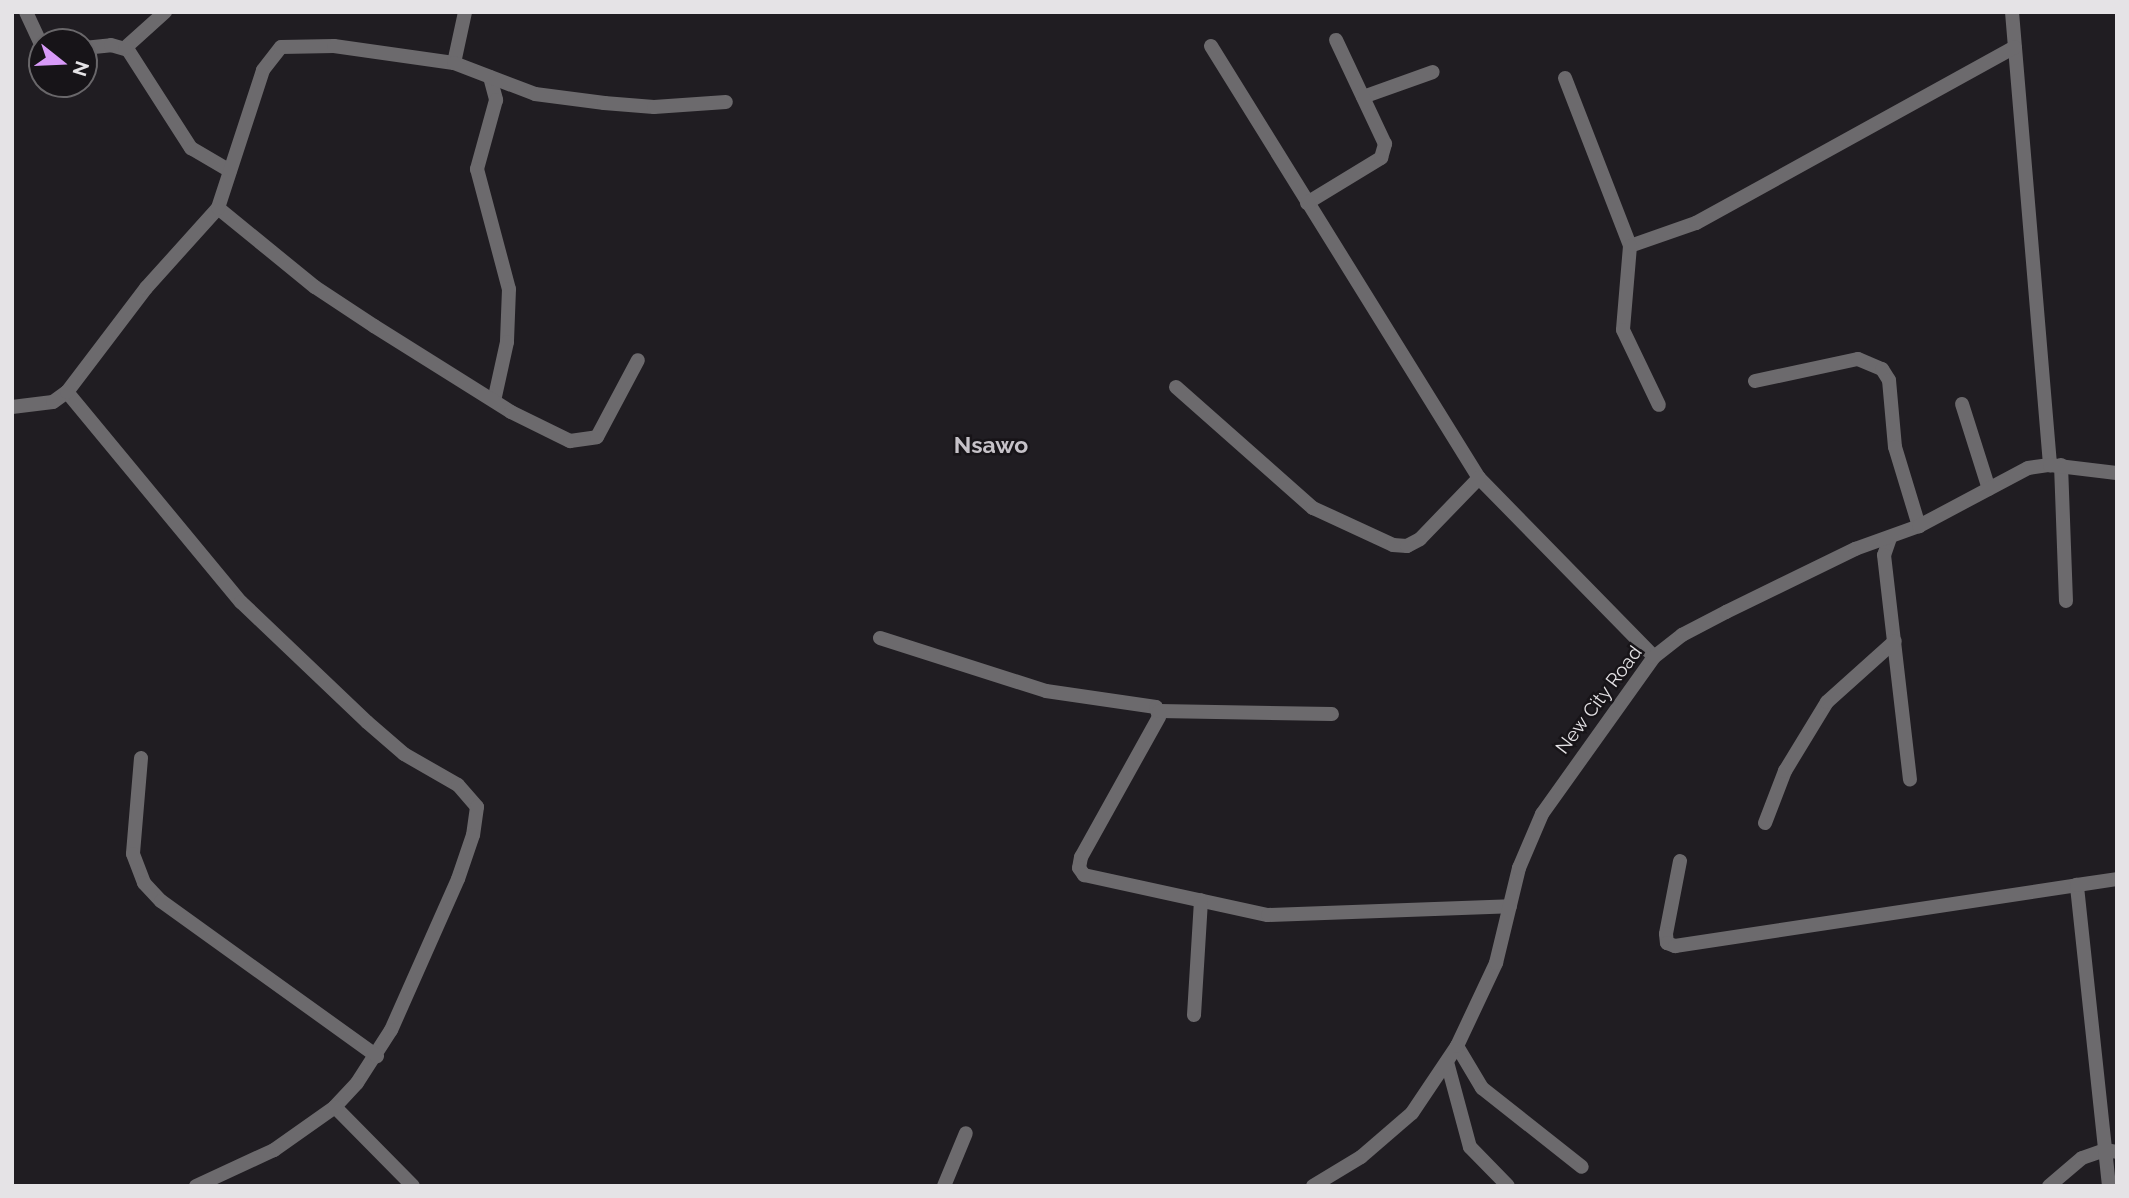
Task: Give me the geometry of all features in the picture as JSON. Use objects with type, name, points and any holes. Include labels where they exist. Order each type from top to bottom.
[{"type":"street","points":[[26,12],[33,28]]},
{"type":"street","points":[[98,47],[125,48],[165,12]]},
{"type":"street","points":[[454,63],[465,12]]},
{"type":"street","points":[[2012,12],[2066,601]]},
{"type":"street","points":[[1307,203],[1381,158],[1385,144],[1336,40]]},
{"type":"street","points":[[12,407],[53,402],[67,392],[146,288],[218,208],[263,70],[281,47],[334,46],[454,63],[535,94],[604,103],[654,107],[726,102]]},
{"type":"street","points":[[1211,46],[1479,478],[1654,657]]},
{"type":"street","points":[[1630,246],[1696,223],[2015,47]]},
{"type":"street","points":[[125,48],[191,148],[230,171]]},
{"type":"street","points":[[1363,97],[1433,72]]},
{"type":"street","points":[[489,77],[496,100],[477,169],[509,289],[507,342],[494,401]]},
{"type":"street","points":[[1565,78],[1630,246],[1623,330],[1659,405]]},
{"type":"street","points":[[218,208],[315,286],[494,401],[570,441],[589,440],[604,426],[638,360]]},
{"type":"street","points":[[1755,381],[1858,359],[1882,369],[1889,380],[1895,447],[1919,526]]},
{"type":"street","points":[[1176,387],[1313,508],[1393,545],[1407,546],[1420,539],[1479,478]]},
{"type":"street","points":[[67,392],[242,602],[367,722],[404,754],[458,785],[477,807],[473,835],[458,879],[377,1056],[335,1107],[274,1150],[197,1186]]},
{"type":"street","points":[[1962,404],[1989,489]]},
{"type":"street","name":"New City Road","points":[[1313,1186],[1361,1157],[1412,1113],[1447,1062],[1496,963],[1519,868],[1547,804],[1654,657],[1682,635],[1726,612],[1855,549],[1919,526],[2028,468],[2055,465],[2117,473]]},
{"type":"street","points":[[1890,538],[1884,555],[1910,779]]},
{"type":"street","points":[[880,638],[1031,687],[1150,704],[1158,711],[1332,714]]},
{"type":"street","points":[[1765,823],[1785,771],[1827,702],[1895,641]]},
{"type":"street","points":[[1158,711],[1079,868],[1084,875],[1101,882],[1268,915],[1510,906]]},
{"type":"street","points":[[141,758],[133,854],[144,883],[161,901],[377,1056]]},
{"type":"street","points":[[1680,862],[1665,934],[1667,943],[1675,946],[2117,879]]},
{"type":"street","points":[[2077,885],[2111,1151],[2109,1186]]},
{"type":"street","points":[[1194,1015],[1200,900]]},
{"type":"street","points":[[1457,1046],[1482,1088],[1582,1167]]},
{"type":"street","points":[[1447,1062],[1470,1147],[1508,1186]]},
{"type":"street","points":[[335,1107],[413,1186]]},
{"type":"street","points":[[944,1186],[966,1133]]},
{"type":"street","points":[[2049,1186],[2082,1158],[2111,1151]]},
{"type":"district","name":"Nsawo","points":[[991,445]]}]
